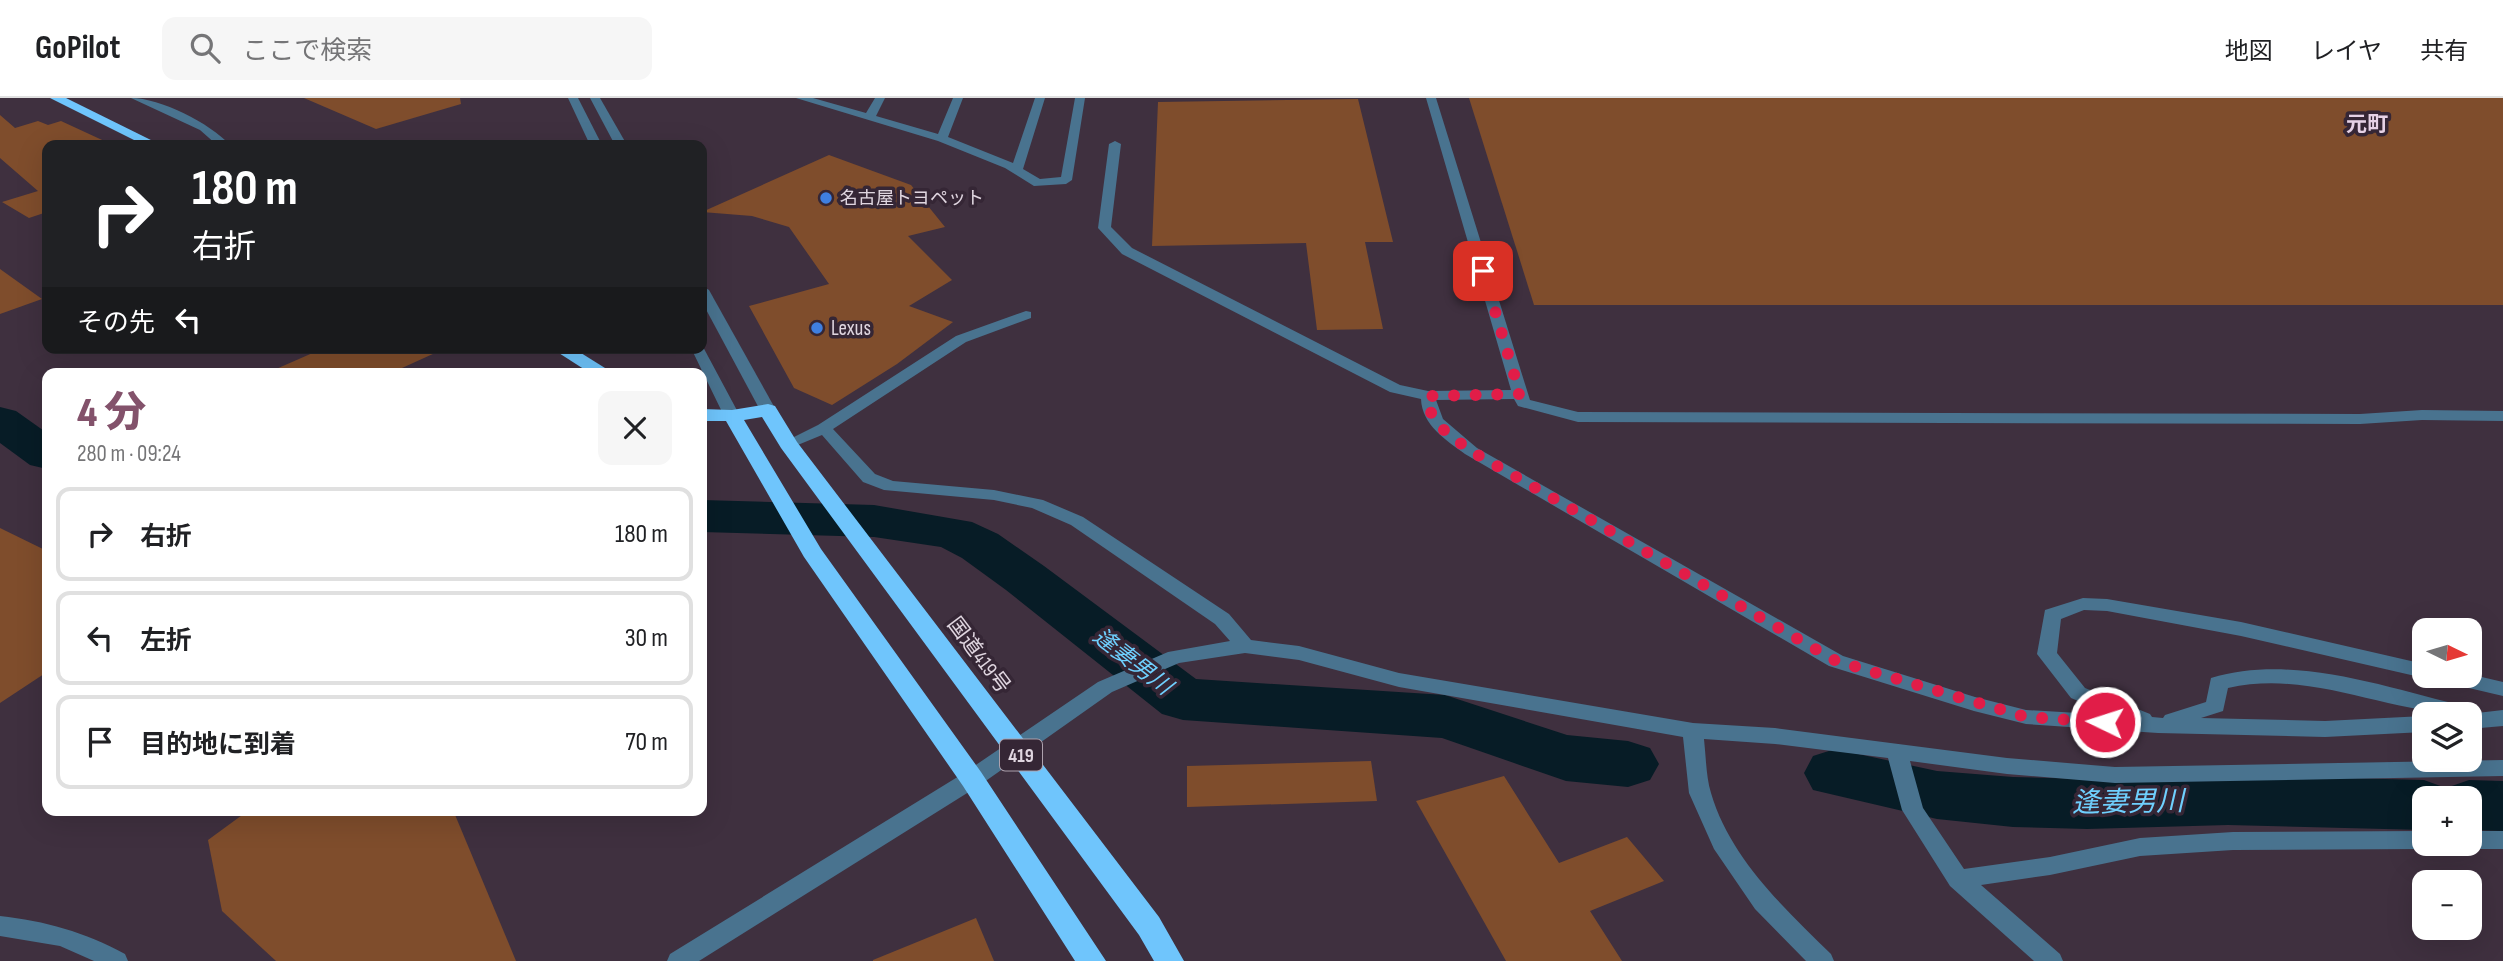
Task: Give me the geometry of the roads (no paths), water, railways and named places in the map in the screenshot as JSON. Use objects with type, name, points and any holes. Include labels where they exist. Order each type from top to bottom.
[{"type":"highway","points":[[56,98],[144,140]]},
{"type":"highway","points":[[571,354],[595,368]]},
{"type":"highway","points":[[707,415],[732,416],[768,410]]},
{"type":"highway","name":"国道419号","points":[[768,410],[788,444],[1149,926],[1168,961]]},
{"type":"highway","name":"419","points":[[732,416],[812,552],[972,779],[1091,961]]},
{"type":"street","points":[[135,98],[204,128],[218,140]]},
{"type":"street","points":[[573,98],[594,140]]},
{"type":"street","points":[[595,98],[618,140]]},
{"type":"street","points":[[801,98],[942,139],[1017,170],[1038,183],[1066,180],[1080,98]]},
{"type":"street","points":[[869,118],[880,98]]},
{"type":"street","points":[[942,139],[958,98]]},
{"type":"street","points":[[1017,170],[1040,98]]},
{"type":"street","points":[[1431,98],[1523,403],[1578,417],[2360,419],[2423,415],[2503,416]]},
{"type":"street","points":[[1115,144],[1104,228],[1127,251],[1395,389],[1428,396],[1520,394]]},
{"type":"street","points":[[707,299],[768,410]]},
{"type":"street","points":[[788,444],[824,428],[961,339],[1026,314]]},
{"type":"street","points":[[701,354],[732,416]]},
{"type":"street","points":[[1428,396],[1432,418],[1471,451],[1836,661],[2026,717],[2158,725],[2325,729],[2412,725]]},
{"type":"street","points":[[824,428],[869,478],[890,486],[994,495],[1037,504],[1077,522],[1222,619],[1245,646]]},
{"type":"street","points":[[2412,668],[2241,629],[2107,605],[2083,604],[2052,615],[2047,654],[2078,693],[2158,725],[2216,706],[2218,683],[2255,675],[2318,679],[2417,702]]},
{"type":"street","points":[[679,961],[972,779],[1105,687],[1175,657],[1216,649],[1245,646],[1299,653],[1399,680],[1693,731],[1775,736],[1897,753],[2115,775],[2503,768]]},
{"type":"street","points":[[2482,684],[2503,689]]},
{"type":"street","points":[[1693,731],[1700,793],[1722,843],[1763,902],[1822,961]]},
{"type":"street","points":[[1897,753],[1913,810],[1958,879],[2051,961]]},
{"type":"street","points":[[1958,879],[2050,866],[2140,847],[2233,841],[2412,840]]},
{"type":"street","points":[[2482,840],[2503,840]]},
{"type":"street","points":[[0,926],[48,931],[90,946],[116,961]]},
{"type":"waterway","name":"逢妻男川","points":[[0,421],[42,451]]},
{"type":"waterway","name":"逢妻男川","points":[[707,516],[874,521],[954,533],[980,546],[1025,578],[1183,699],[1445,717],[1566,758],[1628,764]]},
{"type":"waterway","name":"逢妻男川","points":[[1835,773],[1937,795],[2013,802],[2087,804],[2228,800],[2412,805]]},
{"type":"waterway","name":"逢妻男川","points":[[2482,805],[2503,806]]},
{"type":"place","name":"名古屋トヨペット","points":[[826,198]]},
{"type":"place","name":"Lexus","points":[[817,328]]},
{"type":"district","name":"元町","points":[[2367,124]]}]
